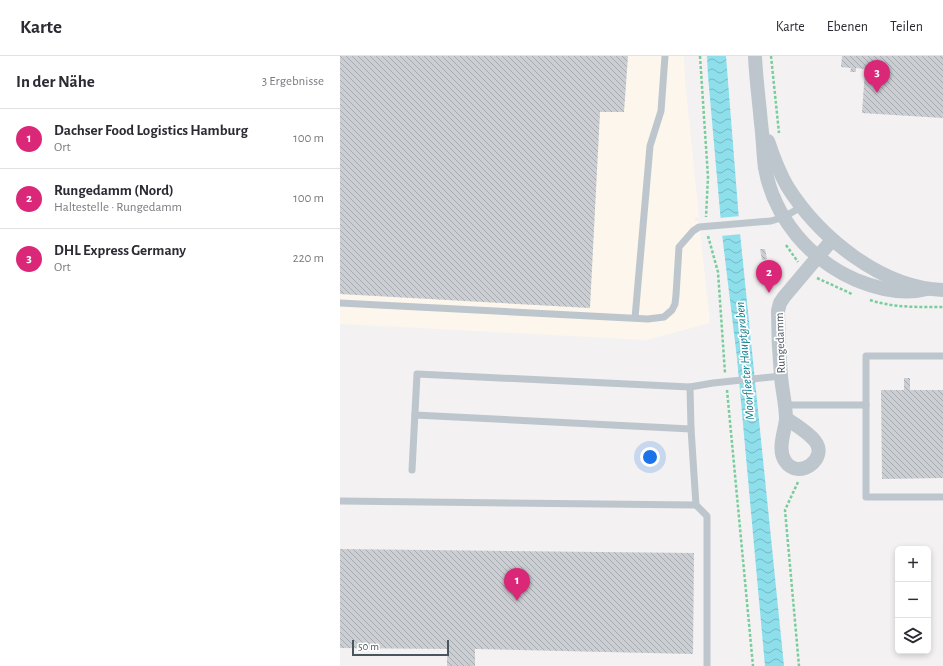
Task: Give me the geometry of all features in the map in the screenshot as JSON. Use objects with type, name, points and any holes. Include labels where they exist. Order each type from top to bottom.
[{"type":"street","points":[[755,56],[757,89],[766,169],[773,195],[784,217],[803,243],[818,257],[841,273],[863,283],[894,290],[919,291],[927,289]]},
{"type":"street","points":[[761,122],[783,178],[801,207],[832,240],[844,250],[873,268],[904,283],[927,289],[943,290]]},
{"type":"street","name":"Rungedamm","points":[[803,469],[793,468],[788,465],[782,452],[785,411],[781,376],[778,311],[780,303],[832,240]]},
{"type":"street","points":[[785,411],[816,442],[818,450],[816,460],[808,468],[803,469]]},
{"type":"lane","points":[[635,318],[650,146],[661,111],[666,56]]},
{"type":"lane","points":[[340,303],[660,318],[668,314],[675,304],[679,247],[693,231],[699,227],[771,222],[784,217],[801,207]]},
{"type":"lane","points":[[943,356],[866,356],[866,497],[943,497]]},
{"type":"lane","points":[[412,470],[417,374],[690,387],[728,381],[781,376]]},
{"type":"lane","points":[[690,387],[696,505],[707,516],[707,666]]},
{"type":"lane","points":[[785,411],[866,405]]},
{"type":"lane","points":[[414,415],[691,429]]},
{"type":"lane","points":[[340,501],[696,505]]},
{"type":"path","points":[[700,56],[708,177],[705,227],[718,272],[753,666]]},
{"type":"path","points":[[771,56],[779,141]]},
{"type":"path","points":[[798,666],[786,510],[803,469]]},
{"type":"shaded area","points":[[340,56],[684,56],[685,80],[699,217],[695,217],[695,221],[699,221],[710,323],[647,340],[340,324]]},
{"type":"water","name":"Moorfleeter Hauptgraben","points":[[707,56],[726,56],[740,233],[784,666],[765,666],[737,358],[722,234]]},
{"type":"pier","points":[[741,216],[742,234],[720,236],[719,218]]},
{"type":"building","points":[[340,56],[628,56],[624,112],[600,112],[590,308],[340,294]]},
{"type":"building","points":[[842,56],[943,56],[943,118],[862,113],[865,69],[856,68],[856,72],[850,72],[851,68],[841,67]]},
{"type":"building","points":[[760,249],[765,249],[767,259],[762,260]]},
{"type":"building","points":[[904,378],[910,378],[910,390],[943,390],[943,478],[882,479],[881,390],[904,390]]},
{"type":"building","points":[[340,549],[694,553],[693,654],[475,649],[475,666],[447,666],[447,649],[340,648]]},
{"type":"place","name":"DHL Express Germany","points":[[877,93]]},
{"type":"place","name":"Rungedamm (Nord)","points":[[769,293]]},
{"type":"place","name":"Dachser Food Logistics Hamburg","points":[[517,601]]}]
